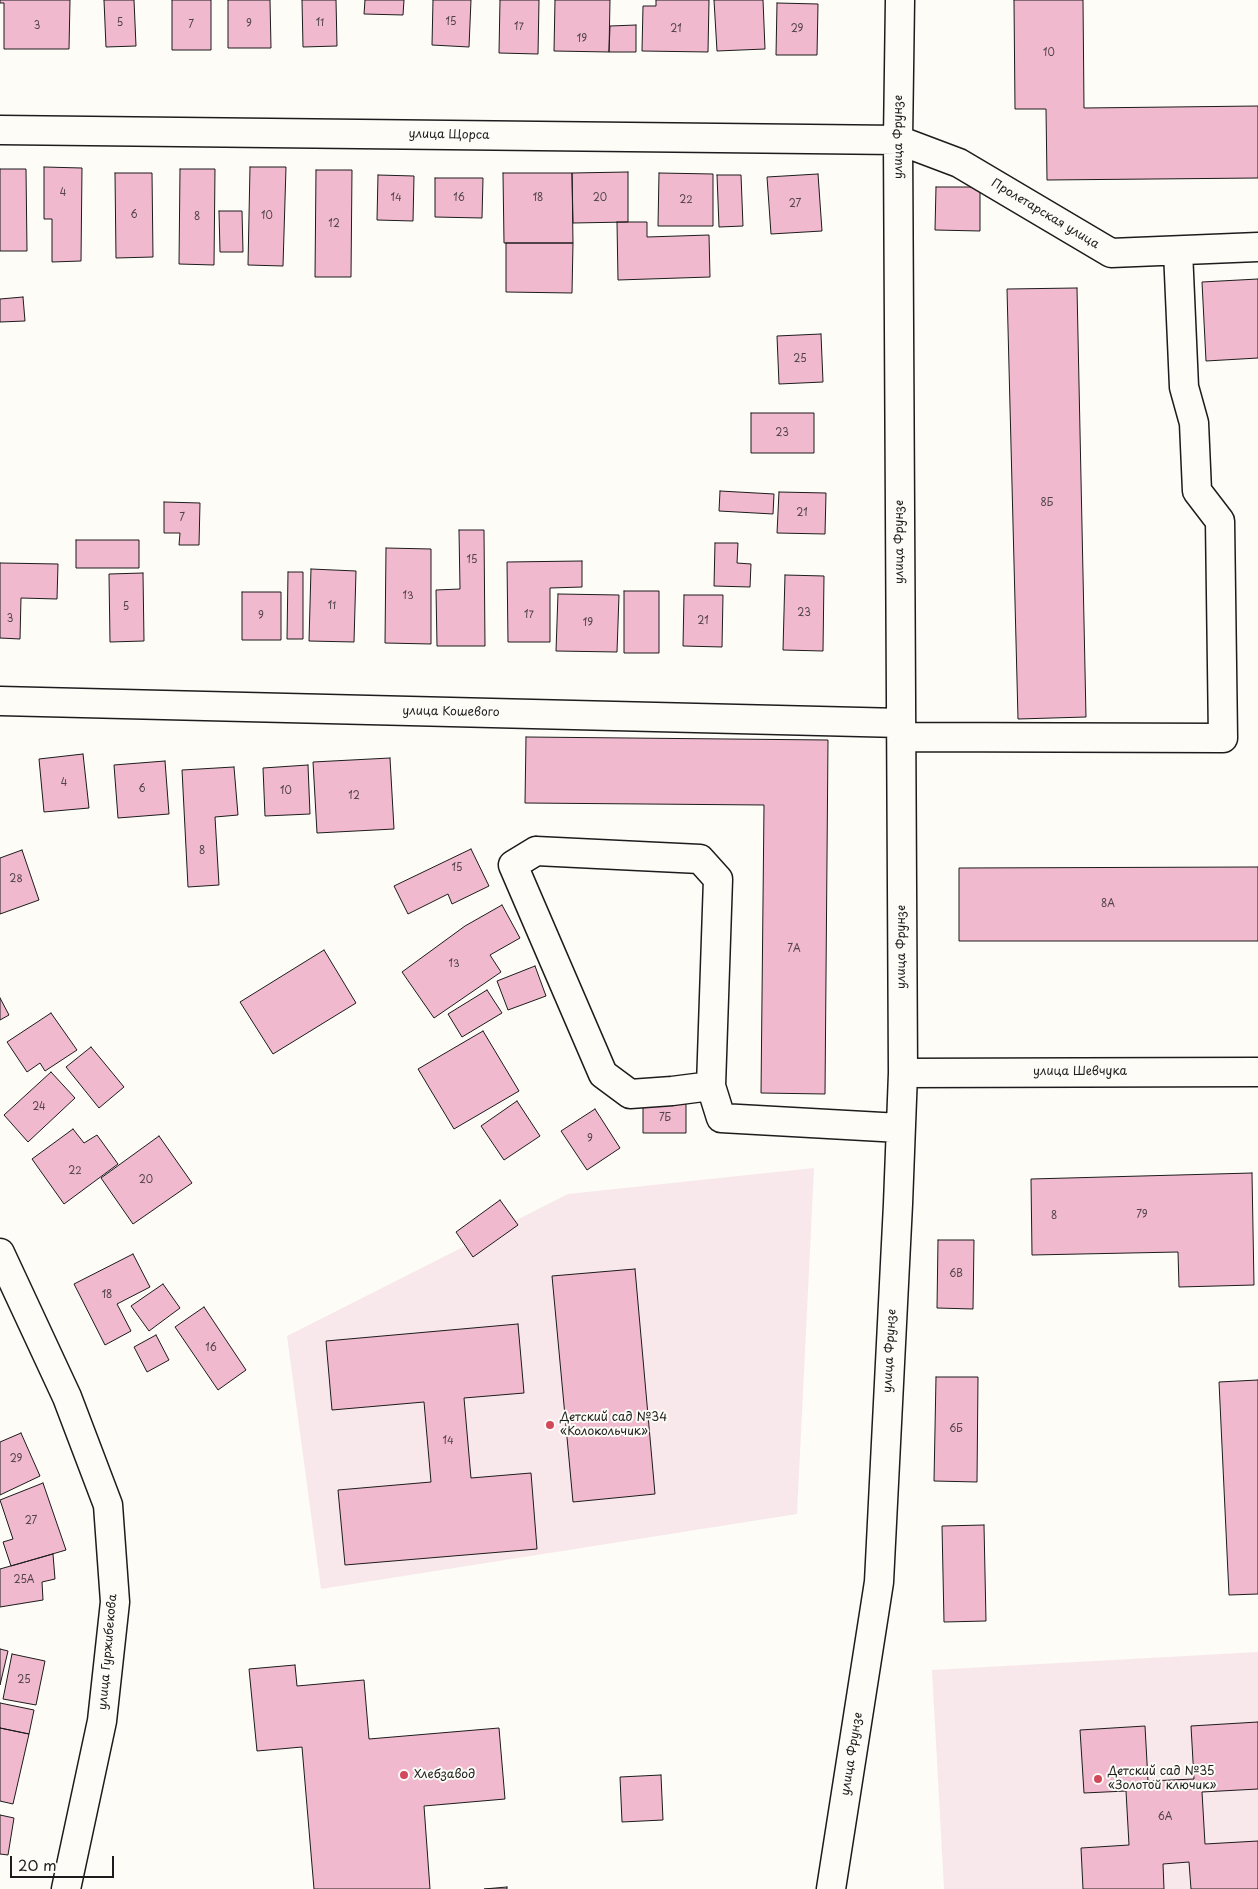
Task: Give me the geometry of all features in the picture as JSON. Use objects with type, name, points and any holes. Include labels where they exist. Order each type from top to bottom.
[{"type":"street","name":"улица Фрунзе","points":[[831,1889],[878,1582],[898,1204],[902,1073],[898,140],[900,0]]},
{"type":"street","name":"улица Щорса","points":[[0,130],[898,140]]},
{"type":"street","name":"Пролетарская улица","points":[[898,140],[959,162],[1111,253],[1258,247]]},
{"type":"street","name":"улица Кошевого","points":[[0,701],[902,730],[1223,738],[1220,520],[1197,491],[1194,423],[1184,387],[1178,250]]},
{"type":"street","points":[[711,1086],[630,1094],[603,1074],[513,865],[536,851],[700,859],[718,880],[711,1086],[721,1118],[900,1128]]},
{"type":"street","name":"улица Шевчука","points":[[902,1073],[1258,1072]]},
{"type":"street","name":"улица Гуржибекова","points":[[0,1254],[67,1397],[108,1505],[115,1602],[103,1711],[66,1889]]},
{"type":"shaded area","name":"Детский сад №34 «Колокольчик»","points":[[814,1168],[797,1514],[321,1589],[287,1336],[568,1194]]},
{"type":"shaded area","name":"Детский сад №35 «Золотой ключик»","points":[[1258,1652],[1258,1889],[944,1889],[932,1670]]},
{"type":"building","points":[[0,0],[70,0],[69,49],[4,49],[4,3],[0,3]]},
{"type":"building","points":[[104,0],[134,0],[136,46],[106,47]]},
{"type":"building","points":[[172,0],[211,0],[211,50],[172,50]]},
{"type":"building","points":[[228,0],[270,0],[271,48],[228,48]]},
{"type":"building","points":[[302,0],[336,0],[337,46],[303,47]]},
{"type":"building","points":[[365,0],[404,0],[403,15],[364,14]]},
{"type":"building","points":[[433,0],[471,0],[469,47],[432,45]]},
{"type":"building","points":[[500,0],[539,0],[538,54],[499,53]]},
{"type":"building","points":[[555,0],[610,0],[609,52],[554,51]]},
{"type":"building","points":[[656,0],[709,0],[708,52],[642,51],[643,6],[656,6]]},
{"type":"building","points":[[714,0],[763,0],[765,49],[717,51]]},
{"type":"building","points":[[1014,0],[1083,0],[1084,108],[1258,106],[1258,178],[1047,180],[1046,109],[1015,109]]},
{"type":"building","points":[[777,3],[818,4],[817,55],[776,55]]},
{"type":"building","points":[[636,25],[636,52],[609,52],[610,26]]},
{"type":"building","points":[[44,167],[82,168],[81,261],[52,262],[52,219],[44,219]]},
{"type":"building","points":[[250,167],[286,167],[283,266],[248,265]]},
{"type":"building","points":[[0,169],[26,169],[27,251],[0,251]]},
{"type":"building","points":[[180,169],[215,169],[214,265],[179,264]]},
{"type":"building","points":[[316,170],[352,170],[351,277],[315,277]]},
{"type":"building","points":[[628,172],[628,222],[573,223],[572,173]]},
{"type":"building","points":[[115,173],[152,173],[153,257],[116,258]]},
{"type":"building","points":[[503,173],[572,173],[573,243],[504,243]]},
{"type":"building","points":[[659,173],[713,174],[713,226],[658,226]]},
{"type":"building","points":[[818,174],[822,231],[771,234],[767,177]]},
{"type":"building","points":[[378,175],[414,176],[413,221],[377,220]]},
{"type":"building","points":[[717,175],[741,175],[743,226],[719,227]]},
{"type":"building","points":[[435,178],[483,178],[482,218],[435,217]]},
{"type":"building","points":[[936,187],[980,187],[980,231],[935,230]]},
{"type":"building","points":[[219,211],[242,211],[243,252],[220,252]]},
{"type":"building","points":[[617,222],[647,222],[647,237],[709,235],[710,277],[618,280]]},
{"type":"building","points":[[506,243],[573,243],[572,293],[506,292]]},
{"type":"building","points":[[1258,279],[1258,358],[1206,361],[1202,282]]},
{"type":"building","points":[[1077,288],[1086,717],[1018,719],[1007,289]]},
{"type":"building","points":[[23,297],[25,321],[0,322],[0,299]]},
{"type":"building","points":[[821,334],[823,382],[779,384],[777,336]]},
{"type":"building","points":[[751,413],[814,413],[814,453],[751,453]]},
{"type":"building","points":[[720,491],[774,494],[773,514],[719,511]]},
{"type":"building","points":[[779,492],[826,493],[825,534],[777,533]]},
{"type":"building","points":[[164,502],[200,503],[199,545],[179,545],[180,533],[164,533]]},
{"type":"building","points":[[459,530],[484,530],[485,646],[437,646],[436,590],[460,589]]},
{"type":"building","points":[[76,540],[139,540],[139,568],[76,568]]},
{"type":"building","points":[[715,543],[738,543],[737,563],[751,564],[750,587],[714,586]]},
{"type":"building","points":[[386,548],[431,549],[431,644],[385,643]]},
{"type":"building","points":[[582,561],[582,587],[550,588],[550,642],[508,642],[507,562]]},
{"type":"building","points":[[0,563],[58,564],[57,599],[21,598],[20,639],[0,638]]},
{"type":"building","points":[[311,569],[356,571],[354,642],[309,641]]},
{"type":"building","points":[[288,572],[303,572],[303,639],[287,639]]},
{"type":"building","points":[[143,573],[144,641],[110,642],[109,574]]},
{"type":"building","points":[[785,575],[824,576],[823,651],[783,650]]},
{"type":"building","points":[[624,591],[659,591],[659,653],[624,653]]},
{"type":"building","points":[[242,592],[281,592],[281,640],[242,640]]},
{"type":"building","points":[[558,594],[619,595],[617,652],[556,651]]},
{"type":"building","points":[[684,595],[723,595],[722,647],[683,646]]},
{"type":"building","points":[[526,737],[828,740],[825,1094],[761,1093],[764,805],[525,803]]},
{"type":"building","points":[[83,754],[89,808],[44,812],[39,759]]},
{"type":"building","points":[[390,758],[394,829],[317,833],[313,762]]},
{"type":"building","points":[[165,761],[169,814],[118,818],[114,765]]},
{"type":"building","points":[[308,765],[310,814],[265,816],[263,768]]},
{"type":"building","points":[[234,767],[238,815],[215,817],[219,885],[188,887],[182,770]]},
{"type":"building","points":[[471,849],[489,886],[452,904],[448,894],[408,914],[394,886]]},
{"type":"building","points":[[22,850],[39,900],[0,914],[0,858]]},
{"type":"building","points":[[1258,867],[1258,941],[959,941],[959,868]]},
{"type":"building","points":[[502,905],[520,938],[490,955],[501,972],[434,1018],[402,972],[465,926]]},
{"type":"building","points":[[324,950],[356,1003],[273,1054],[240,1002]]},
{"type":"building","points":[[535,966],[546,996],[508,1010],[497,981]]},
{"type":"building","points":[[487,990],[502,1013],[462,1037],[448,1014]]},
{"type":"building","points":[[0,998],[9,1015],[0,1020]]},
{"type":"building","points":[[51,1013],[77,1050],[45,1071],[40,1063],[27,1072],[7,1042]]},
{"type":"building","points":[[483,1031],[519,1091],[454,1129],[418,1069]]},
{"type":"building","points":[[91,1047],[124,1087],[99,1108],[66,1067]]},
{"type":"building","points":[[51,1072],[75,1098],[28,1142],[4,1115]]},
{"type":"building","points":[[517,1101],[540,1136],[504,1160],[481,1126]]},
{"type":"building","points":[[643,1102],[686,1102],[686,1133],[643,1133]]},
{"type":"building","points":[[595,1109],[620,1148],[587,1170],[561,1131]]},
{"type":"building","points":[[73,1129],[84,1143],[97,1135],[118,1164],[64,1204],[32,1159]]},
{"type":"building","points":[[159,1136],[192,1183],[133,1224],[101,1178]]},
{"type":"building","points":[[1252,1173],[1254,1285],[1179,1287],[1178,1252],[1032,1255],[1031,1179]]},
{"type":"building","points":[[500,1200],[518,1225],[473,1257],[456,1232]]},
{"type":"building","points":[[938,1240],[974,1240],[973,1309],[937,1308]]},
{"type":"building","points":[[133,1254],[150,1287],[117,1304],[131,1331],[105,1345],[74,1284]]},
{"type":"building","points":[[635,1269],[655,1494],[573,1502],[552,1276]]},
{"type":"building","points":[[163,1284],[180,1308],[149,1331],[131,1306]]},
{"type":"building","points":[[204,1307],[246,1370],[218,1390],[175,1327]]},
{"type":"building","points":[[518,1324],[524,1393],[464,1398],[471,1478],[531,1473],[537,1549],[345,1565],[338,1490],[431,1482],[424,1402],[332,1410],[326,1341]]},
{"type":"building","points":[[156,1335],[169,1360],[147,1372],[134,1347]]},
{"type":"building","points":[[936,1377],[978,1377],[977,1482],[934,1481]]},
{"type":"building","points":[[1258,1380],[1258,1594],[1229,1595],[1219,1382]]},
{"type":"building","points":[[21,1433],[40,1476],[0,1495],[0,1442]]},
{"type":"building","points":[[43,1483],[66,1550],[11,1566],[3,1542],[13,1539],[0,1500]]},
{"type":"building","points":[[984,1525],[986,1621],[944,1622],[942,1526]]},
{"type":"building","points":[[53,1554],[55,1579],[42,1582],[43,1600],[0,1607],[0,1569]]},
{"type":"building","points":[[0,1649],[8,1651],[0,1685]]},
{"type":"building","points":[[12,1654],[45,1661],[36,1705],[3,1699]]},
{"type":"building","name":"Хлебзавод","points":[[295,1665],[297,1686],[364,1680],[369,1739],[499,1728],[505,1799],[424,1806],[430,1889],[314,1889],[302,1747],[257,1751],[249,1669]]},
{"type":"building","points":[[0,1703],[34,1710],[29,1734],[0,1728]]},
{"type":"building","points":[[1258,1722],[1258,1789],[1202,1792],[1205,1844],[1258,1841],[1258,1889],[1191,1889],[1189,1862],[1163,1864],[1164,1889],[1083,1889],[1081,1848],[1129,1845],[1126,1791],[1084,1793],[1080,1730],[1145,1726],[1148,1781],[1194,1779],[1191,1726]]},
{"type":"building","points":[[0,1728],[29,1734],[13,1804],[0,1801]]},
{"type":"building","points":[[661,1775],[663,1820],[622,1822],[620,1777]]},
{"type":"building","points":[[0,1815],[14,1818],[8,1855],[0,1854]]},
{"type":"building","points":[[507,1887],[507,1889],[484,1889]]},
{"type":"place","name":"Детский сад №34 «Колокольчик»","points":[[550,1425]]},
{"type":"place","name":"Хлебзавод","points":[[404,1775]]},
{"type":"place","name":"Детский сад №35 «Золотой ключик»","points":[[1098,1779]]}]
